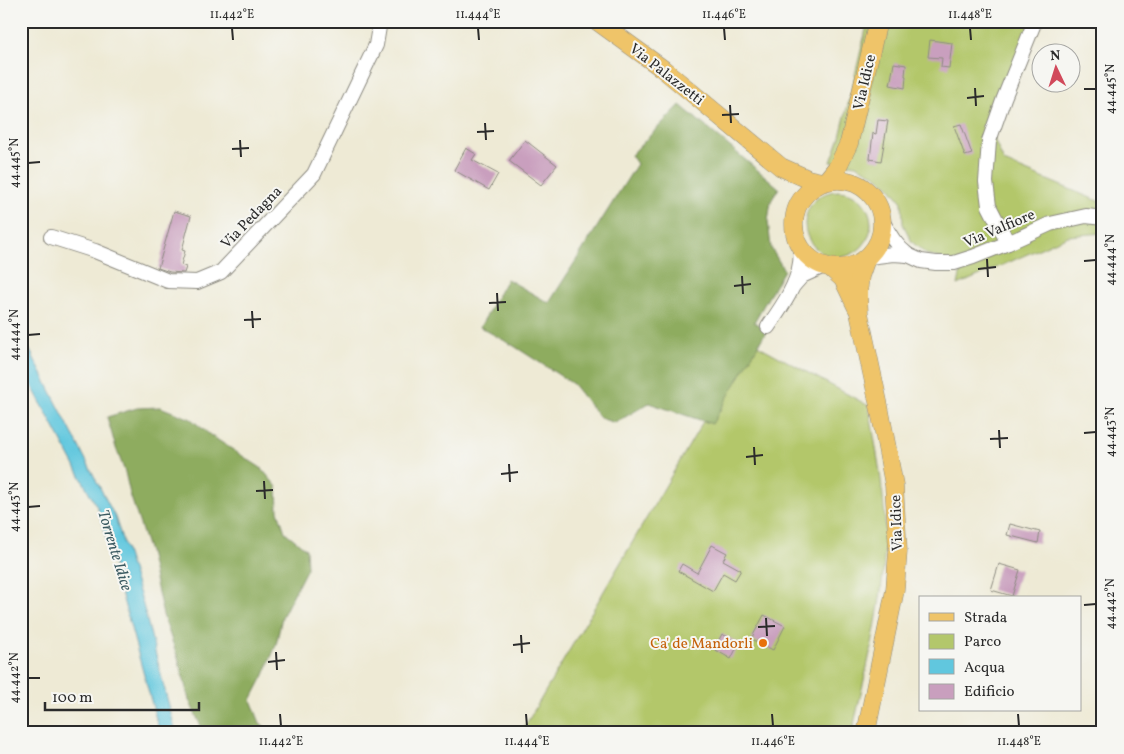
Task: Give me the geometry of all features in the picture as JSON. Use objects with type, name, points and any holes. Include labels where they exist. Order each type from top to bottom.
[{"type":"main road","name":"Via Palazzetti","points":[[597,21],[663,69],[781,167],[808,179],[824,182]]},
{"type":"main road","name":"Via Idice","points":[[858,186],[851,168],[849,144],[878,21]]},
{"type":"main road","name":"Via Idice","points":[[824,182],[838,166],[849,144]]},
{"type":"main road","name":"Via Palazzetti","points":[[781,167],[792,185],[798,205]]},
{"type":"main road","name":"Via Idice","points":[[798,205],[810,189],[824,182],[845,180],[870,193],[879,206],[883,222],[879,241],[868,258],[860,276],[858,294],[860,313],[894,485],[898,551],[895,590],[866,733]]},
{"type":"main road","points":[[798,205],[794,216],[794,233],[800,247]]},
{"type":"main road","name":"Via Idice","points":[[800,247],[806,257],[815,263],[828,267],[843,279],[860,313]]},
{"type":"main road","points":[[828,267],[854,266],[868,258]]},
{"type":"street","name":"Via Pedagna","points":[[51,237],[96,251],[168,281],[197,282],[221,272],[314,174],[376,44],[380,21]]},
{"type":"street","points":[[1008,244],[989,206],[986,182],[990,141],[1004,98],[1035,21]]},
{"type":"street","name":"Via Valfiore","points":[[883,222],[900,250],[908,255],[936,263],[954,263],[1008,244],[1050,224],[1086,216],[1103,218]]},
{"type":"street","points":[[768,327],[793,286],[801,261],[800,247]]},
{"type":"street","name":"Via Valfiore","points":[[868,258],[893,254],[908,255]]},
{"type":"street","points":[[793,286],[802,276],[828,267]]},
{"type":"green space","points":[[868,21],[1036,21],[993,137],[1004,162],[1103,203],[1103,233],[1068,236],[958,285],[962,265],[926,254],[912,242],[903,224],[902,202],[889,186],[874,174],[856,165],[831,162],[840,137]]},
{"type":"green space","points":[[680,105],[779,188],[771,201],[768,221],[771,248],[784,270],[754,322],[767,330],[712,424],[649,403],[615,423],[600,418],[573,384],[514,346],[480,327],[507,279],[549,303],[637,164],[631,155]]},
{"type":"green space","points":[[838,191],[851,193],[861,201],[869,211],[871,224],[869,237],[861,247],[851,255],[838,257],[825,255],[815,247],[807,237],[805,224],[807,211],[815,201],[825,193]]},
{"type":"green space","points":[[750,341],[869,406],[883,496],[884,552],[879,605],[852,733],[521,733]]},
{"type":"green space","points":[[160,407],[191,419],[210,435],[261,468],[277,487],[278,511],[285,532],[306,549],[307,568],[282,617],[276,645],[251,700],[260,723],[273,733],[204,733],[189,700],[179,661],[163,615],[149,552],[107,417],[137,408]]},
{"type":"water","name":"Torrente Idice","points":[[21,333],[115,517],[142,601],[176,733],[160,733],[98,509],[21,366]]},
{"type":"building","points":[[930,40],[952,43],[949,68],[941,67],[942,58],[928,57]]},
{"type":"building","points":[[894,63],[906,65],[905,88],[890,85]]},
{"type":"building","points":[[878,120],[888,121],[881,161],[870,159],[873,133],[876,134]]},
{"type":"building","points":[[961,124],[972,154],[965,156],[954,126]]},
{"type":"building","points":[[525,140],[557,165],[541,185],[509,161]]},
{"type":"building","points":[[466,148],[476,154],[472,160],[498,174],[489,190],[454,170]]},
{"type":"building","points":[[174,211],[191,216],[182,250],[185,251],[181,265],[186,267],[184,273],[170,272],[158,268]]},
{"type":"building","points":[[1010,524],[1040,532],[1038,543],[1007,535]]},
{"type":"building","points":[[712,545],[727,553],[723,560],[741,570],[735,580],[723,573],[713,591],[678,571],[682,564],[697,573]]},
{"type":"building","points":[[999,564],[1020,570],[1012,596],[991,590]]},
{"type":"building","points":[[764,615],[785,626],[773,650],[751,639]]},
{"type":"building","points":[[722,634],[739,643],[731,659],[714,649]]},
{"type":"place","name":"Ca' de Mandorli","points":[[763,643]]}]
